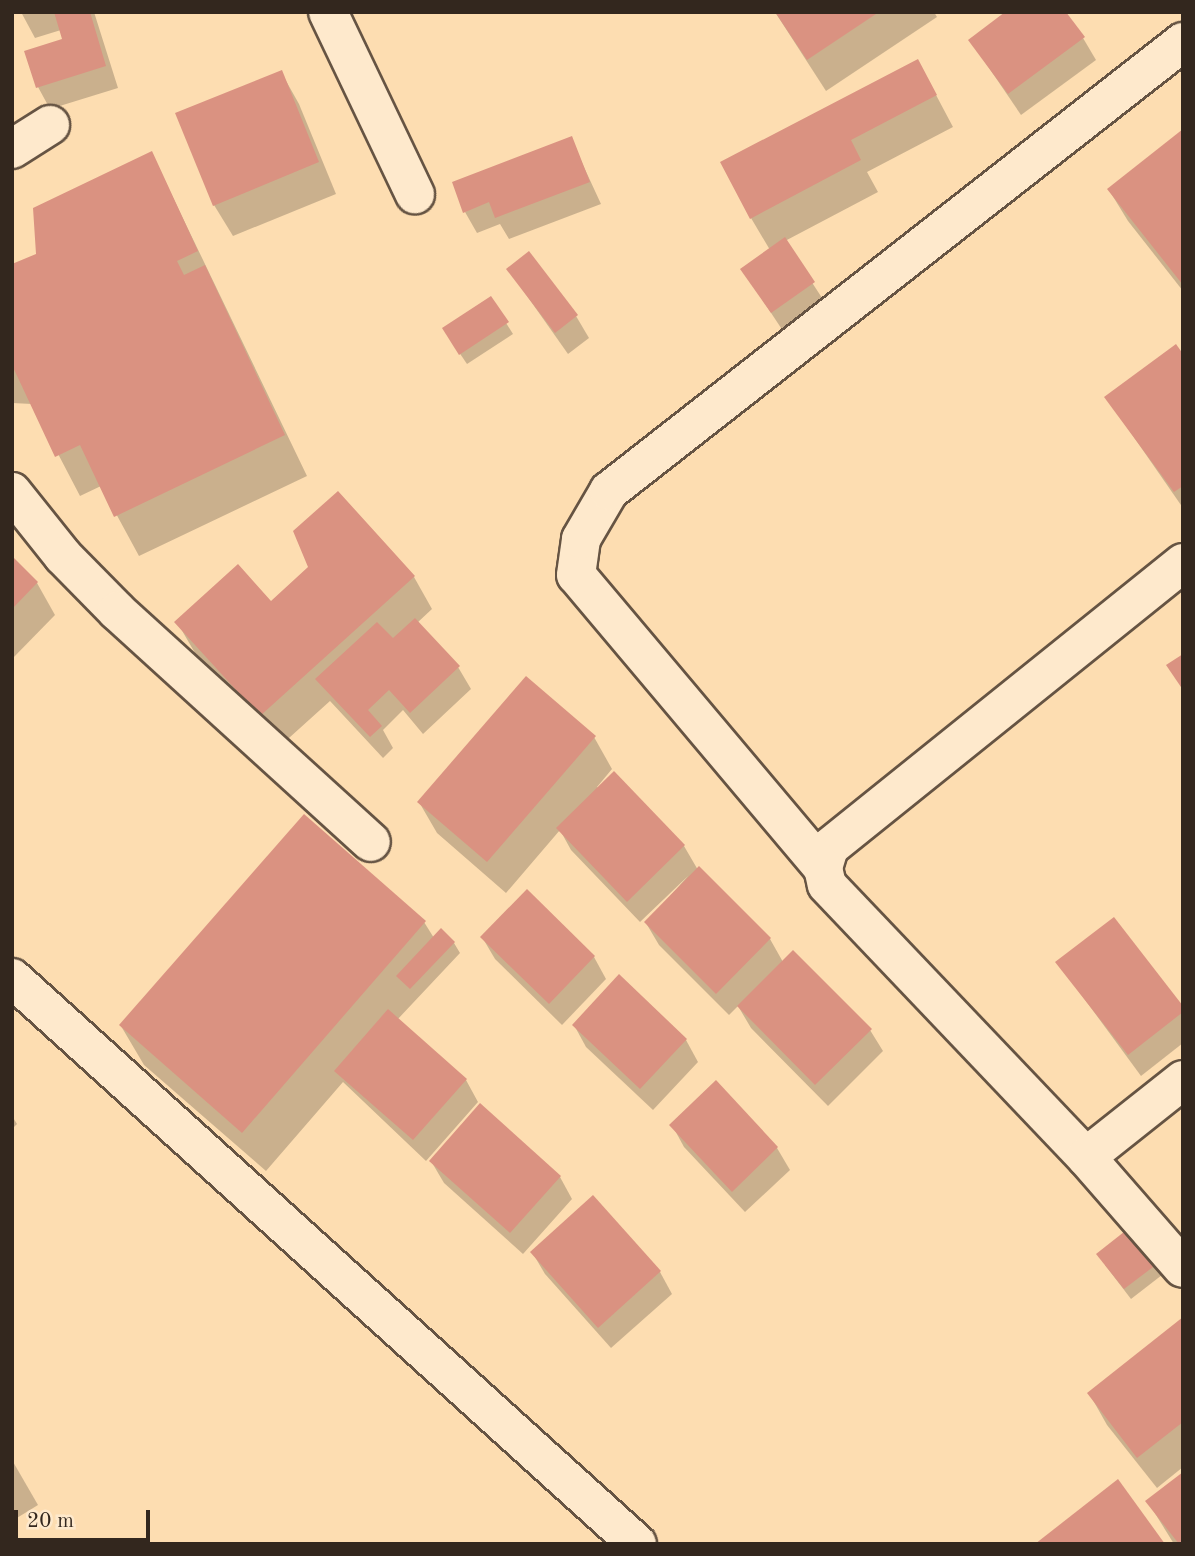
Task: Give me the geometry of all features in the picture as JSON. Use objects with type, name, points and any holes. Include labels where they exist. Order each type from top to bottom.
[{"type":"street","points":[[328,12],[415,194]]},
{"type":"street","points":[[1183,42],[609,491],[581,538],[576,575],[823,869],[827,885],[1086,1157],[1183,1269]]},
{"type":"street","points":[[12,149],[50,125]]},
{"type":"street","points":[[12,492],[63,556],[117,611],[371,842]]},
{"type":"street","points":[[823,869],[829,848],[1183,563]]},
{"type":"street","points":[[12,978],[637,1544]]},
{"type":"street","points":[[1086,1157],[1183,1080]]},
{"type":"building","points":[[54,12],[90,12],[106,66],[36,88],[24,51],[62,39]]},
{"type":"building","points":[[775,12],[879,12],[807,60]]},
{"type":"building","points":[[1005,12],[1066,12],[1085,37],[1008,94],[968,40]]},
{"type":"building","points":[[918,59],[937,95],[851,140],[861,160],[750,219],[720,162]]},
{"type":"building","points":[[282,70],[319,162],[213,206],[175,113]]},
{"type":"building","points":[[1183,129],[1183,285],[1107,189]]},
{"type":"building","points":[[572,136],[590,182],[495,218],[489,202],[463,213],[452,182]]},
{"type":"building","points":[[152,151],[198,251],[177,261],[184,275],[205,265],[285,435],[114,517],[80,445],[55,457],[12,365],[12,264],[36,254],[33,208]]},
{"type":"building","points":[[785,237],[815,282],[771,313],[740,269]]},
{"type":"building","points":[[529,251],[578,315],[555,333],[506,269]]},
{"type":"building","points":[[491,296],[509,322],[459,355],[442,328]]},
{"type":"building","points":[[1176,344],[1183,354],[1183,486],[1174,492],[1104,397]]},
{"type":"building","points":[[338,491],[415,576],[260,716],[174,622],[238,564],[271,601],[308,567],[293,531]]},
{"type":"building","points":[[12,556],[38,582],[12,609]]},
{"type":"building","points":[[415,618],[460,666],[410,713],[389,690],[368,710],[382,726],[370,737],[315,679],[377,622],[393,638]]},
{"type":"building","points":[[1183,654],[1183,690],[1166,665]]},
{"type":"building","points":[[526,676],[596,736],[487,862],[417,802]]},
{"type":"building","points":[[614,771],[685,845],[627,902],[556,828]]},
{"type":"building","points":[[304,814],[426,921],[242,1133],[119,1025]]},
{"type":"building","points":[[699,866],[771,938],[716,994],[644,922]]},
{"type":"building","points":[[527,889],[595,956],[549,1004],[480,937]]},
{"type":"building","points":[[1114,917],[1183,1006],[1183,1012],[1128,1055],[1055,962]]},
{"type":"building","points":[[441,928],[455,942],[410,989],[396,976]]},
{"type":"building","points":[[793,950],[872,1029],[815,1085],[737,1006]]},
{"type":"building","points":[[619,974],[687,1039],[640,1089],[572,1025]]},
{"type":"building","points":[[388,1009],[467,1079],[413,1140],[334,1071]]},
{"type":"building","points":[[716,1080],[778,1147],[732,1192],[669,1125]]},
{"type":"building","points":[[480,1103],[561,1176],[510,1233],[429,1161]]},
{"type":"building","points":[[593,1195],[661,1271],[598,1328],[530,1252]]},
{"type":"building","points":[[1129,1228],[1157,1264],[1124,1289],[1096,1254]]},
{"type":"building","points":[[1183,1317],[1183,1422],[1137,1458],[1087,1393]]},
{"type":"building","points":[[1183,1472],[1183,1544],[1179,1544],[1145,1501]]},
{"type":"building","points":[[1118,1479],[1165,1544],[1035,1544]]}]
